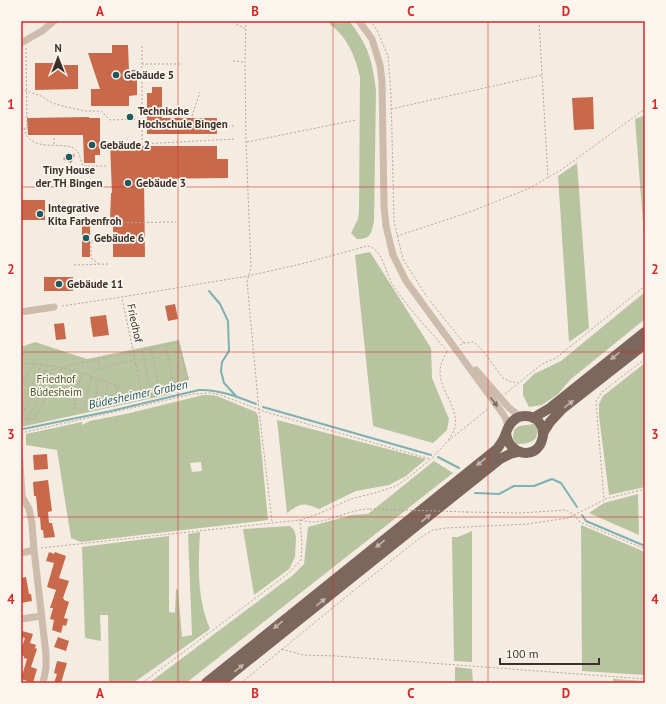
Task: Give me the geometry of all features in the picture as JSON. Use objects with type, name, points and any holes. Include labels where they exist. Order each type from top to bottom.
[{"type":"main road","points":[[533,418],[550,408],[645,332]]},
{"type":"main road","points":[[220,683],[500,459],[518,452],[523,453],[534,451],[541,443],[543,433],[550,422],[562,409],[645,344]]},
{"type":"main road","points":[[206,683],[489,456],[497,449],[512,421],[525,416],[533,418],[539,423],[543,433]]},
{"type":"main road","points":[[507,430],[507,438],[511,446],[518,452]]},
{"type":"street","points":[[24,42],[42,31],[54,21]]},
{"type":"street","points":[[359,21],[372,39],[380,65],[382,82],[384,205],[386,226],[392,255],[406,281],[505,417],[507,430]]},
{"type":"street","points":[[21,312],[54,307]]},
{"type":"street","points":[[455,348],[509,408],[521,417]]},
{"type":"street","points":[[23,498],[29,509],[32,524],[46,668],[43,683]]},
{"type":"street","points":[[21,553],[34,550]]},
{"type":"street","points":[[21,619],[41,616]]},
{"type":"lane","points":[[21,451],[23,498]]},
{"type":"path","points":[[246,21],[246,142],[251,267],[247,282],[259,410],[272,522]]},
{"type":"path","points":[[370,21],[377,30],[388,56],[391,110],[392,206],[397,236],[403,259],[428,298],[464,342]]},
{"type":"path","points":[[539,21],[548,178]]},
{"type":"path","points":[[233,22],[246,30]]},
{"type":"path","points":[[21,128],[27,128],[24,42]]},
{"type":"path","points":[[142,46],[142,144],[234,139]]},
{"type":"path","points":[[233,62],[245,62]]},
{"type":"path","points":[[142,64],[180,64]]},
{"type":"path","points":[[391,110],[542,75]]},
{"type":"path","points":[[21,89],[41,96],[52,103],[86,111],[101,111],[110,120],[142,119]]},
{"type":"path","points":[[192,116],[200,92]]},
{"type":"path","points":[[397,236],[467,213],[528,189],[561,170],[645,109]]},
{"type":"path","points":[[246,142],[356,120]]},
{"type":"path","points":[[224,126],[234,126]]},
{"type":"path","points":[[24,128],[27,136],[46,146],[71,146],[77,151],[83,166],[108,166]]},
{"type":"path","points":[[54,138],[54,146]]},
{"type":"path","points":[[107,223],[176,222]]},
{"type":"path","points":[[98,264],[91,258],[91,241],[101,241]]},
{"type":"path","points":[[54,307],[248,276],[305,263],[356,248],[371,246],[380,257],[393,285],[448,352]]},
{"type":"path","points":[[74,265],[108,264]]},
{"type":"path","points":[[501,398],[542,364],[556,358],[645,286]]},
{"type":"path","name":"Friedhof","points":[[122,297],[143,399]]},
{"type":"path","points":[[21,367],[22,363],[55,366],[62,368],[81,374],[91,376],[108,382],[143,399],[161,394],[174,383],[188,378],[178,342],[70,365],[62,368],[36,418],[21,421]]},
{"type":"path","points":[[447,442],[454,430],[455,417],[440,376],[440,368],[448,352],[464,342],[474,342],[483,351],[503,378],[511,382],[519,382]]},
{"type":"path","points":[[166,345],[174,383]]},
{"type":"path","points":[[151,348],[161,394]]},
{"type":"path","points":[[142,350],[152,396]]},
{"type":"path","points":[[97,359],[100,369],[135,360]]},
{"type":"path","points":[[604,500],[596,401],[602,392],[645,359]]},
{"type":"path","points":[[21,387],[33,364]]},
{"type":"path","points":[[21,405],[42,365]]},
{"type":"path","points":[[21,417],[48,366]]},
{"type":"path","points":[[26,420],[55,366]]},
{"type":"path","points":[[74,409],[81,374]]},
{"type":"path","points":[[84,406],[91,376]]},
{"type":"path","points":[[94,405],[99,379]]},
{"type":"path","points":[[104,403],[108,382]]},
{"type":"path","points":[[114,401],[118,386]]},
{"type":"path","points":[[21,432],[199,394],[212,393],[259,410],[431,459]]},
{"type":"path","points":[[300,520],[318,514],[351,499],[396,486],[409,478],[431,459],[447,442],[495,403]]},
{"type":"path","points":[[241,683],[421,537],[433,530],[528,524],[568,518],[604,500],[645,489]]},
{"type":"path","points":[[34,550],[272,522],[300,520],[312,522],[329,519],[362,509],[521,513],[566,510],[574,515],[580,522],[645,549]]},
{"type":"path","points":[[142,683],[289,573],[301,560],[302,543],[300,520]]},
{"type":"path","points":[[282,649],[303,656],[336,656],[645,679]]},
{"type":"green space","points":[[326,21],[350,22],[366,47],[375,79],[374,221],[370,234],[366,238],[362,239],[357,239],[351,233],[358,219],[359,211],[360,77],[349,46],[339,32]]},
{"type":"green space","points":[[645,115],[645,248],[635,119]]},
{"type":"green space","points":[[577,163],[589,328],[569,342],[558,176]]},
{"type":"green space","points":[[370,252],[431,348],[432,378],[449,419],[447,430],[433,443],[373,426],[355,255]]},
{"type":"green space","points":[[645,292],[645,319],[571,379],[558,394],[542,405],[529,407],[523,395],[523,385],[534,374],[561,361]]},
{"type":"green space","name":"Friedhof Büdesheim","points":[[179,340],[189,380],[175,384],[170,389],[171,394],[21,427],[21,347],[35,342],[87,359]]},
{"type":"green space","points":[[645,363],[645,487],[609,495],[599,416],[599,404],[603,396]]},
{"type":"green space","points":[[203,395],[217,396],[256,412],[258,416],[268,520],[81,542],[71,538],[57,450],[26,445],[26,434],[82,422],[82,425],[90,421]],"holes":[[[201,462],[202,471],[192,472],[190,463]]]},
{"type":"green space","points":[[277,420],[426,459],[406,476],[389,485],[356,491],[319,509],[309,505],[299,505],[287,513]]},
{"type":"green space","points":[[534,424],[537,429],[535,439],[527,443],[516,444],[513,438],[514,430],[519,426]]},
{"type":"green space","points":[[434,461],[453,473],[186,683],[149,683],[293,575],[304,564],[308,527],[352,515],[368,514]]},
{"type":"green space","points":[[638,494],[639,535],[589,513],[604,503]]},
{"type":"green space","points":[[581,525],[645,552],[645,675],[582,671]]},
{"type":"green space","points":[[290,526],[294,530],[296,537],[295,557],[289,569],[254,595],[243,529]]},
{"type":"green space","points":[[472,531],[472,662],[454,661],[452,537],[458,537]]},
{"type":"green space","points":[[200,532],[199,582],[203,606],[210,629],[133,683],[109,683],[108,615],[100,615],[101,641],[85,638],[82,547],[169,536],[169,612],[175,613],[176,589],[178,590],[182,637],[192,635],[188,534]]},
{"type":"green space","points":[[455,667],[472,669],[473,683],[455,683]]},
{"type":"green space","points":[[613,679],[645,681],[645,683],[613,683]]},
{"type":"building","name":"Gebäude 5","points":[[112,45],[128,45],[129,70],[137,70],[137,95],[129,96],[129,106],[91,106],[91,89],[100,89],[88,53],[112,53]]},
{"type":"building","points":[[35,63],[78,65],[78,89],[35,90]]},
{"type":"building","points":[[152,87],[162,87],[162,118],[217,118],[217,134],[147,134],[147,93],[152,93]]},
{"type":"building","points":[[593,97],[594,129],[574,130],[572,98]]},
{"type":"building","name":"Gebäude 2","points":[[27,118],[100,118],[100,155],[95,155],[95,163],[84,163],[83,135],[28,135]]},
{"type":"building","name":"Gebäude 3","points":[[110,143],[122,143],[122,146],[217,146],[217,159],[228,159],[228,178],[144,179],[145,257],[113,257],[113,220],[110,220],[112,193]]},
{"type":"building","name":"Tiny House der TH Bingen","points":[[68,152],[75,155],[71,163],[63,159]]},
{"type":"building","points":[[21,200],[45,200],[45,220],[22,220]]},
{"type":"building","name":"Gebäude 6","points":[[82,220],[90,220],[90,257],[82,257]]},
{"type":"building","name":"Gebäude 11","points":[[44,277],[73,277],[73,291],[44,291]]},
{"type":"building","points":[[175,304],[178,319],[168,321],[165,306]]},
{"type":"building","points":[[106,315],[109,335],[93,337],[90,317]]},
{"type":"building","points":[[64,323],[66,339],[56,340],[54,324]]},
{"type":"building","points":[[47,454],[48,469],[34,470],[33,455]]},
{"type":"building","points":[[48,480],[52,511],[48,512],[49,523],[52,523],[55,537],[44,538],[43,530],[41,530],[40,517],[38,517],[33,482]]},
{"type":"building","points":[[49,552],[54,554],[55,552],[66,556],[59,578],[69,581],[63,598],[69,602],[64,618],[68,619],[66,626],[63,625],[61,633],[52,630],[54,620],[50,619],[53,608],[50,608],[56,590],[47,587],[54,563],[46,561]]},
{"type":"building","points":[[26,577],[29,594],[31,594],[32,601],[21,603],[21,578]]},
{"type":"building","points":[[22,631],[33,634],[30,643],[36,645],[35,648],[37,649],[31,667],[37,669],[33,683],[21,679],[27,659],[21,655],[25,638],[21,637]]},
{"type":"building","points":[[58,637],[69,641],[66,651],[54,647]]},
{"type":"building","points":[[57,661],[67,663],[61,683],[54,683],[57,674],[54,673]]},
{"type":"waterway","points":[[209,291],[220,304],[228,321],[229,351],[222,362],[221,371],[224,383],[236,396]]},
{"type":"waterway","name":"Büdesheimer Graben","points":[[23,429],[111,411],[199,390],[221,392],[256,404]]},
{"type":"waterway","name":"Büdesheimer Graben","points":[[263,407],[431,455]]},
{"type":"waterway","name":"Büdesheimer Graben","points":[[438,457],[459,468]]},
{"type":"waterway","name":"Büdesheimer Graben","points":[[475,493],[499,494],[514,486],[534,486],[552,479],[561,483],[577,507]]},
{"type":"waterway","name":"Büdesheimer Graben","points":[[582,515],[586,521],[645,546]]},
{"type":"place","name":"Gebäude 5","points":[[116,75]]},
{"type":"place","name":"Technische Hochschule Bingen","points":[[130,117]]},
{"type":"place","name":"Gebäude 2","points":[[92,145]]},
{"type":"place","name":"Tiny House der TH Bingen","points":[[69,157]]},
{"type":"place","name":"Gebäude 3","points":[[128,183]]},
{"type":"place","name":"Integrative Kita Farbenfroh","points":[[40,214]]},
{"type":"place","name":"Gebäude 6","points":[[86,238]]},
{"type":"place","name":"Gebäude 11","points":[[59,284]]}]
